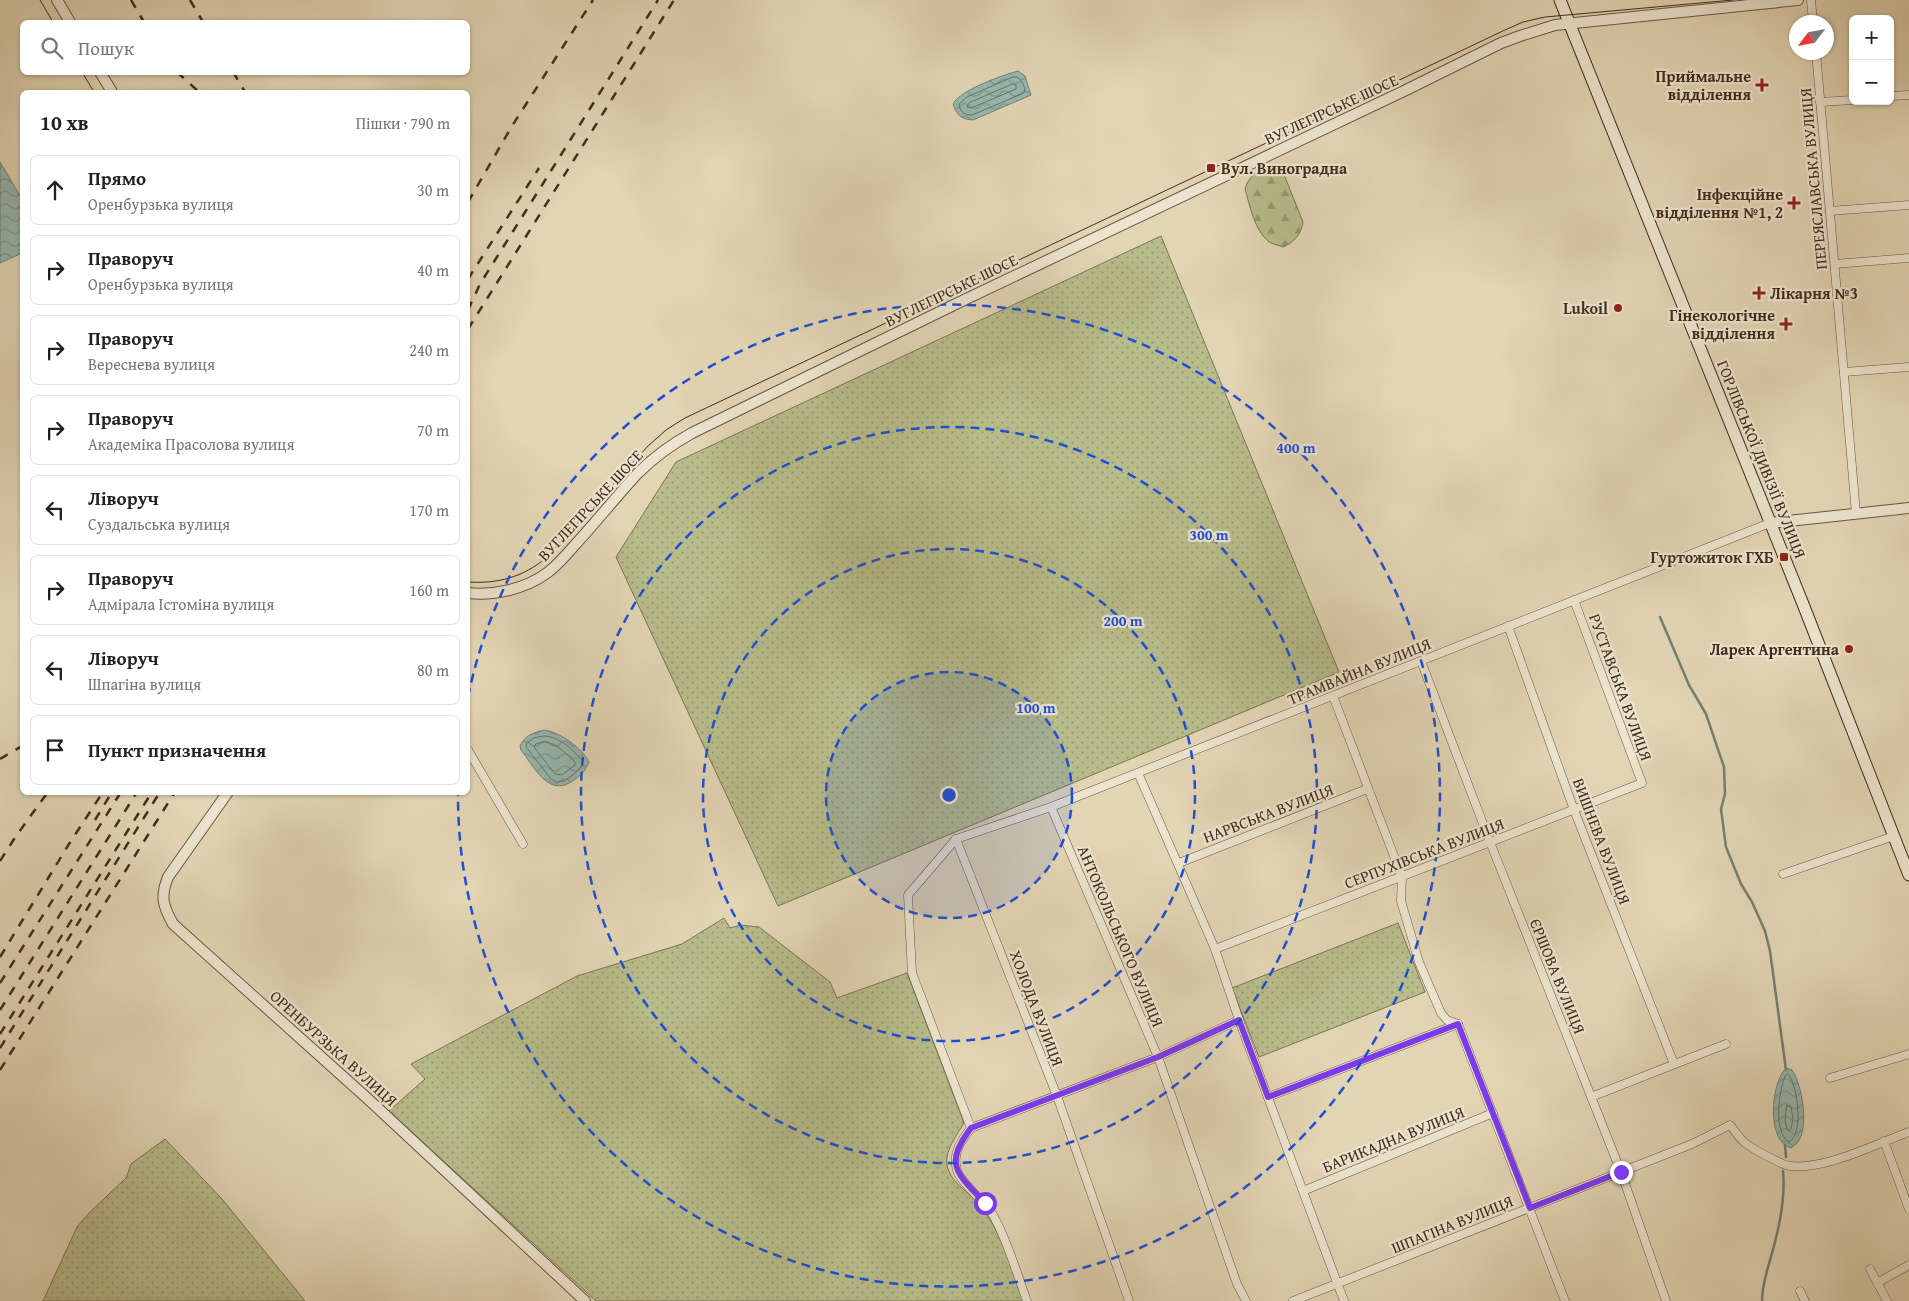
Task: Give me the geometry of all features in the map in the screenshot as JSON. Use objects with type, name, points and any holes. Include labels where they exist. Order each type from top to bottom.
[{"type":"main road","name":"ГОРЛІВСЬКОЇ ДИВІЗІЇ ВУЛИЦЯ","points":[[1560,0],[1770,523],[1909,876]]},
{"type":"street","points":[[57,0],[69,20]]},
{"type":"street","name":"ВУГЛЕГІРСЬКЕ ШОСЕ","points":[[470,593],[484,594],[512,590],[532,582],[547,573],[584,535],[637,474],[667,448],[692,433],[1501,43],[1540,29],[1570,23],[1798,0]]},
{"type":"street","points":[[1811,0],[1812,15]]},
{"type":"street","name":"ПЕРЕЯСЛАВСЬКА ВУЛИЦЯ","points":[[1817,60],[1856,513]]},
{"type":"street","points":[[102,75],[111,90]]},
{"type":"street","points":[[1894,96],[1909,95]]},
{"type":"street","points":[[1820,102],[1849,100]]},
{"type":"street","points":[[1830,211],[1909,205]]},
{"type":"street","points":[[1834,264],[1909,258]]},
{"type":"street","points":[[1844,372],[1909,367]]},
{"type":"street","points":[[1770,523],[1909,508]]},
{"type":"street","name":"ТРАМВАЙНА ВУЛИЦЯ","points":[[956,840],[1052,807],[1770,523]]},
{"type":"street","name":"РУСТАВСЬКА ВУЛИЦЯ","points":[[1574,600],[1642,783]]},
{"type":"street","name":"ВИШНЕВА ВУЛИЦЯ","points":[[1508,626],[1574,810],[1674,1064]]},
{"type":"street","name":"ЄРШОВА ВУЛИЦЯ","points":[[1421,661],[1490,842],[1621,1172],[1666,1301]]},
{"type":"street","points":[[1332,696],[1402,877],[1401,901],[1419,962],[1441,1013],[1447,1020],[1458,1024],[1566,1301]]},
{"type":"street","points":[[470,753],[523,844]]},
{"type":"street","points":[[1138,773],[1215,949],[1239,1020],[1344,1301]]},
{"type":"street","name":"СЕРПУХІВСЬКА ВУЛИЦЯ","points":[[1215,949],[1642,783]]},
{"type":"street","name":"НАРВСЬКА ВУЛИЦЯ","points":[[1179,863],[1367,789]]},
{"type":"street","name":"ОРЕНБУРЗЬКА ВУЛИЦЯ","points":[[226,795],[168,877],[163,889],[162,899],[173,924],[368,1099],[586,1301]]},
{"type":"street","name":"АНТОКОЛЬСЬКОГО ВУЛИЦЯ","points":[[1052,807],[1158,1057],[1237,1284],[1246,1301]]},
{"type":"street","points":[[1783,874],[1894,836]]},
{"type":"street","points":[[956,840],[908,895],[912,973],[971,1128]]},
{"type":"street","name":"ХОЛОДА ВУЛИЦЯ","points":[[956,840],[1057,1096],[1129,1301]]},
{"type":"street","points":[[1027,1301],[996,1221],[985,1203],[957,1172],[955,1163],[956,1151],[971,1128],[1158,1057],[1239,1020]]},
{"type":"street","points":[[1268,1097],[1458,1024]]},
{"type":"street","points":[[1591,1097],[1726,1044]]},
{"type":"street","points":[[1830,1078],[1909,1054]]},
{"type":"street","name":"БАРИКАДНА ВУЛИЦЯ","points":[[1303,1191],[1494,1113]]},
{"type":"street","name":"ШПАГІНА ВУЛИЦЯ","points":[[1293,1301],[1692,1144],[1730,1126],[1745,1143],[1788,1166],[1813,1165],[1884,1141]]},
{"type":"street","points":[[1909,1132],[1884,1141],[1909,1209]]},
{"type":"street","points":[[1877,1283],[1909,1266]]},
{"type":"street","points":[[1870,1269],[1887,1301]]},
{"type":"street","points":[[1800,1291],[1805,1301]]},
{"type":"green space","points":[[1269,167],[1283,172],[1303,222],[1301,231],[1296,238],[1283,247],[1269,242],[1259,230],[1245,189],[1254,175],[1260,170]]},
{"type":"green space","points":[[1161,236],[1339,672],[778,906],[616,557],[676,462]]},
{"type":"green space","points":[[724,918],[730,928],[740,925],[759,927],[830,982],[837,998],[907,973],[964,1123],[948,1153],[947,1165],[949,1172],[957,1184],[979,1204],[993,1225],[1025,1301],[596,1301],[389,1111],[425,1079],[411,1064],[577,976],[682,944]]},
{"type":"green space","points":[[1398,923],[1425,992],[1259,1057],[1232,988]]},
{"type":"green space","points":[[165,1139],[222,1199],[305,1301],[43,1301],[77,1227],[126,1178],[131,1164]]},
{"type":"water","points":[[1018,71],[1025,76],[1031,95],[973,120],[965,119],[958,114],[953,104],[957,99],[973,88]]},
{"type":"water","points":[[0,162],[20,196],[20,254],[0,263]]},
{"type":"water","points":[[544,730],[557,734],[570,742],[581,751],[589,762],[586,769],[579,776],[563,786],[548,782],[542,777],[521,750],[520,746],[527,737]]},
{"type":"water","points":[[1786,1068],[1792,1070],[1799,1085],[1804,1117],[1801,1136],[1791,1148],[1783,1143],[1778,1135],[1774,1124],[1773,1111],[1777,1086]]},
{"type":"waterway","points":[[1660,617],[1689,685],[1706,714],[1724,767],[1725,794],[1721,809],[1726,847],[1741,884],[1752,902],[1765,931],[1770,951],[1786,1070]]},
{"type":"waterway","points":[[1785,1145],[1786,1157]]},
{"type":"waterway","points":[[1762,1301],[1764,1284],[1780,1219],[1784,1183],[1783,1171]]},
{"type":"tram line","points":[[40,0],[52,20]]},
{"type":"tram line","points":[[470,582],[490,582],[510,578],[537,565],[546,558],[648,446],[666,430],[685,418],[1505,30],[1523,22],[1545,17],[1733,0]]},
{"type":"tram line","points":[[84,75],[93,90]]},
{"type":"railway","points":[[131,0],[143,20]]},
{"type":"railway","points":[[190,0],[202,20]]},
{"type":"railway","points":[[470,199],[512,126],[593,0]]},
{"type":"railway","points":[[470,306],[480,284],[658,0]]},
{"type":"railway","points":[[470,326],[674,0]]},
{"type":"railway","points":[[180,75],[197,90]]},
{"type":"railway","points":[[235,75],[244,90]]},
{"type":"railway","points":[[470,276],[539,168]]},
{"type":"railway","points":[[0,759],[20,747]]},
{"type":"railway","points":[[0,861],[46,795]]},
{"type":"railway","points":[[0,957],[101,795]]},
{"type":"railway","points":[[95,820],[110,795]]},
{"type":"railway","points":[[0,983],[119,795]]},
{"type":"railway","points":[[0,1010],[135,795]]},
{"type":"railway","points":[[0,1034],[150,795]]},
{"type":"railway","points":[[0,1048],[158,795]]},
{"type":"railway","points":[[0,1070],[173,795]]},
{"type":"place","name":"Приймальне відділення","points":[[1762,85]]},
{"type":"place","name":"Вул. Виноградна","points":[[1211,168]]},
{"type":"place","name":"Інфекційне відділення №1, 2","points":[[1794,203]]},
{"type":"place","name":"Лікарня №3","points":[[1759,293]]},
{"type":"place","name":"Lukoil","points":[[1618,308]]},
{"type":"place","name":"Гінекологічне відділення","points":[[1786,324]]},
{"type":"place","name":"Гуртожиток ГХБ","points":[[1784,557]]},
{"type":"place","name":"Ларек Аргентина","points":[[1849,649]]},
{"type":"route","points":[[985,1203],[962,1180],[957,1172],[955,1163],[956,1151],[971,1128],[1158,1057],[1239,1020],[1268,1097],[1458,1024],[1530,1208],[1621,1172]]}]
